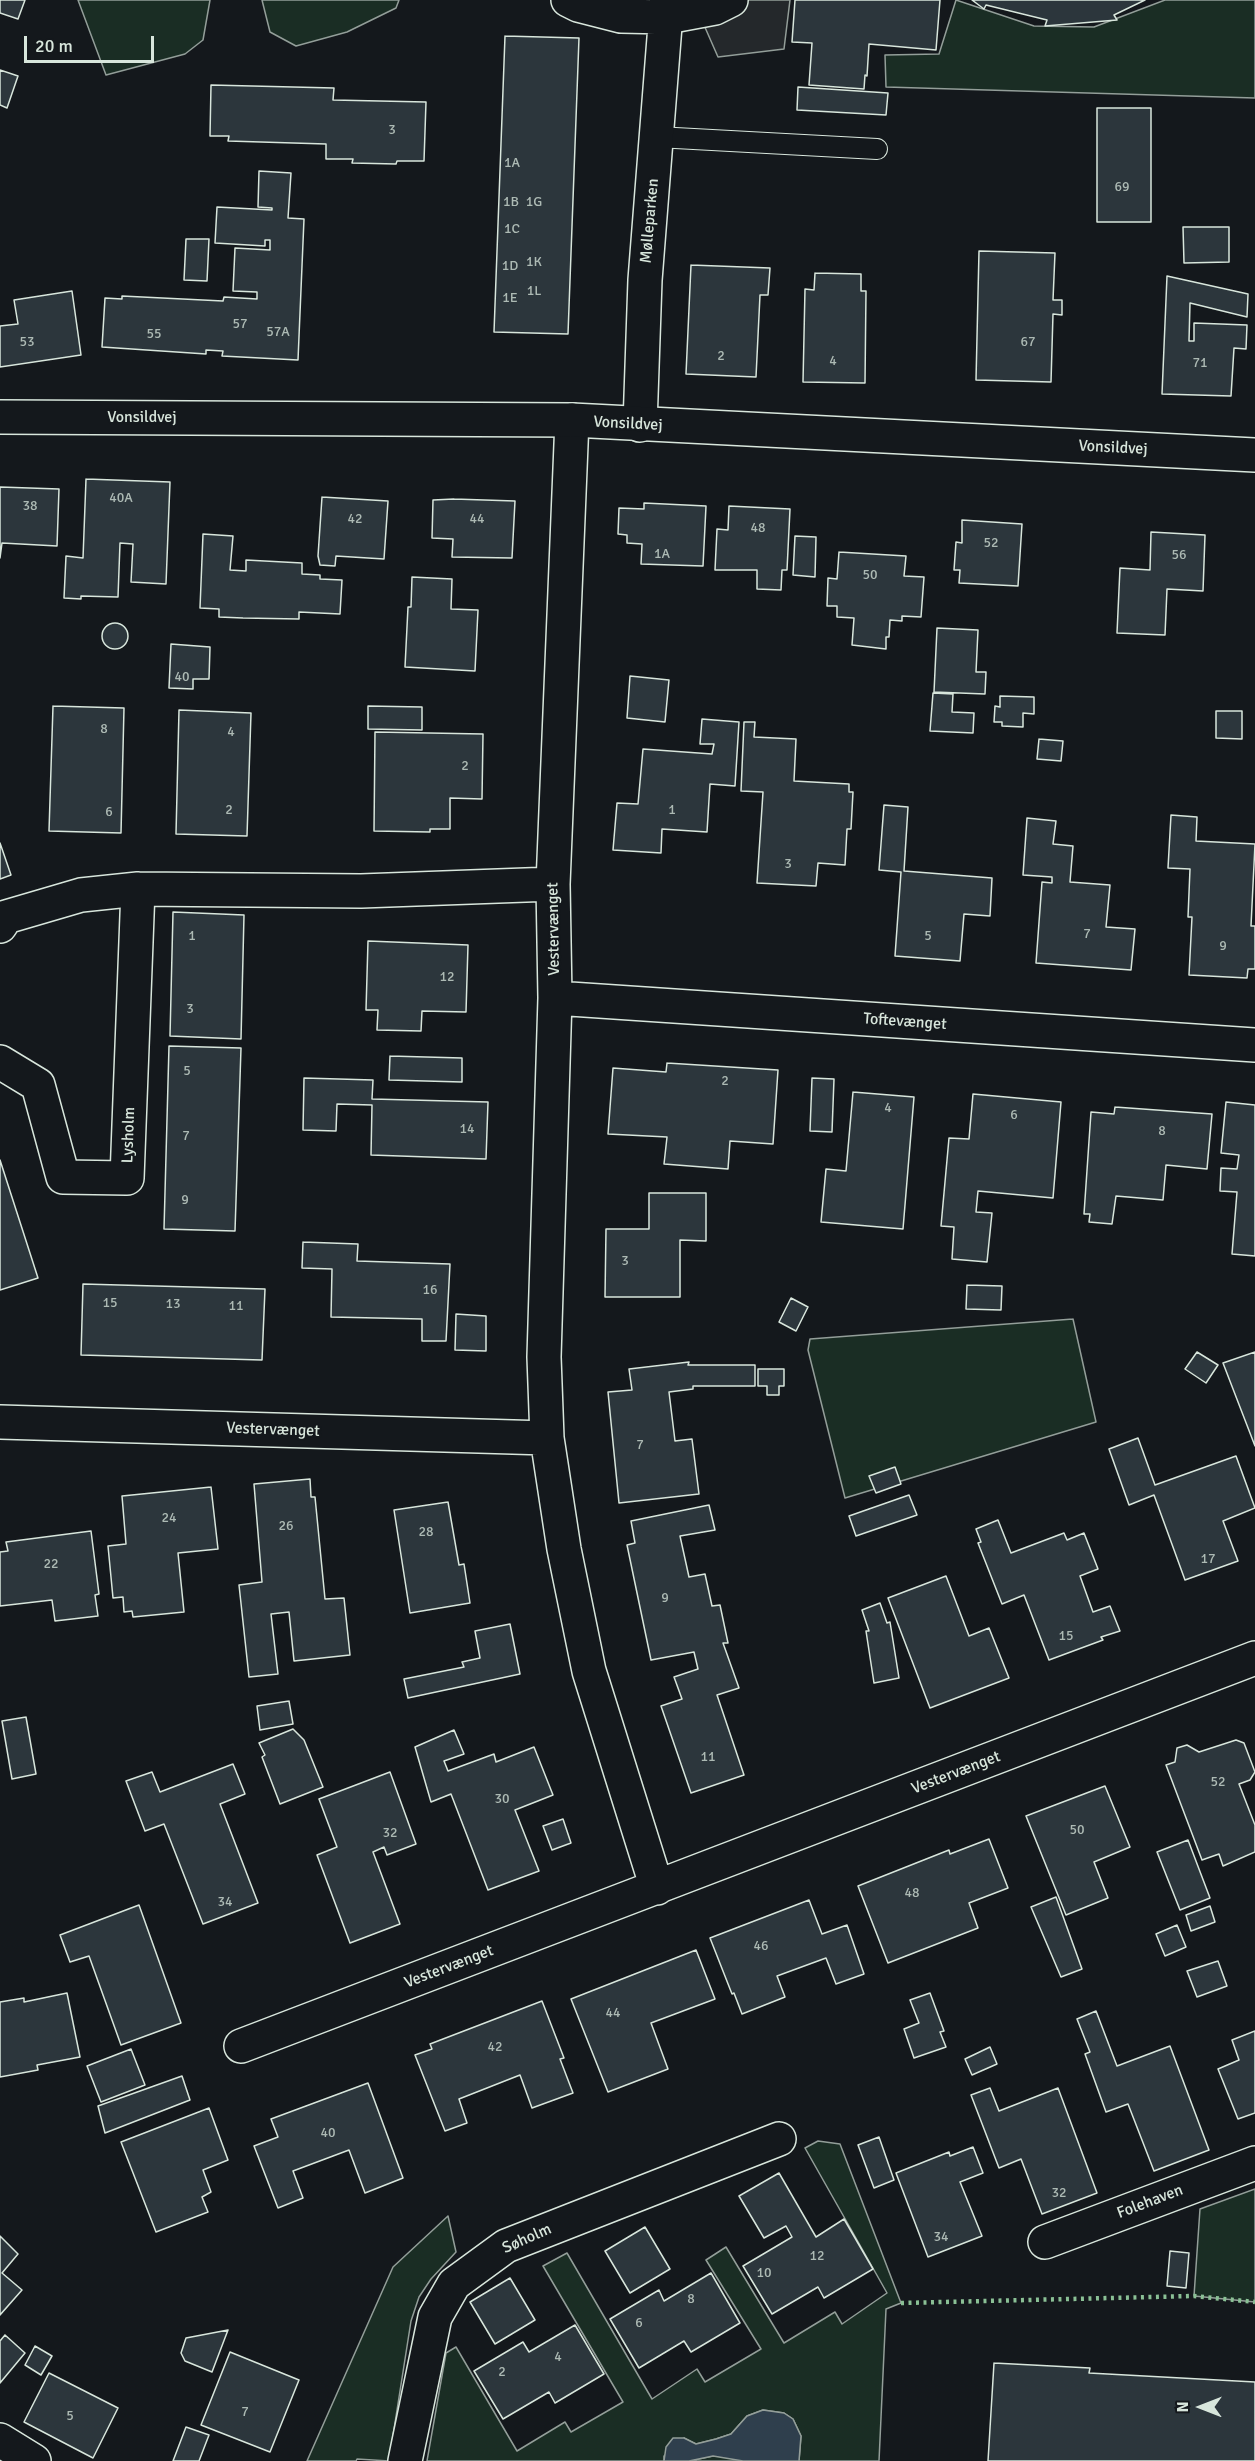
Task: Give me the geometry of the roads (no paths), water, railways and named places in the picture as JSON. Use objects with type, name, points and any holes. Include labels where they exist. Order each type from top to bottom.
[{"type":"street","points":[[568,0],[578,5],[621,16],[667,8],[715,8],[731,0]]},
{"type":"street","name":"Mølleparken","points":[[640,425],[645,280],[667,8]]},
{"type":"street","name":"Vonsildvej","points":[[0,417],[572,420],[1255,455]]},
{"type":"street","name":"Vestervænget","points":[[572,420],[553,884],[555,998],[544,1358],[547,1438],[564,1549],[590,1671],[657,1888]]},
{"type":"street","points":[[0,926],[6,917],[81,895],[138,889],[361,891],[553,884]]},
{"type":"street","name":"Lysholm","points":[[0,1062],[38,1085],[63,1176],[127,1178],[138,889]]},
{"type":"street","name":"Toftevænget","points":[[555,998],[1255,1045]]},
{"type":"street","name":"Vestervænget","points":[[0,1422],[547,1438]]},
{"type":"street","name":"Vestervænget","points":[[240,2046],[1255,1658]]},
{"type":"street","name":"Søholm","points":[[405,2461],[435,2317],[454,2284],[506,2246],[779,2139]]},
{"type":"street","name":"Folehaven","points":[[1045,2242],[1255,2163]]},
{"type":"street","points":[[0,2440],[34,2461]]},
{"type":"lane","points":[[657,137],[877,149]]},
{"type":"water","points":[[763,2410],[784,2413],[793,2419],[801,2436],[799,2461],[743,2461],[713,2456],[689,2461],[664,2461],[666,2447],[673,2438],[684,2438],[696,2444],[716,2439],[731,2434],[747,2416]]}]
